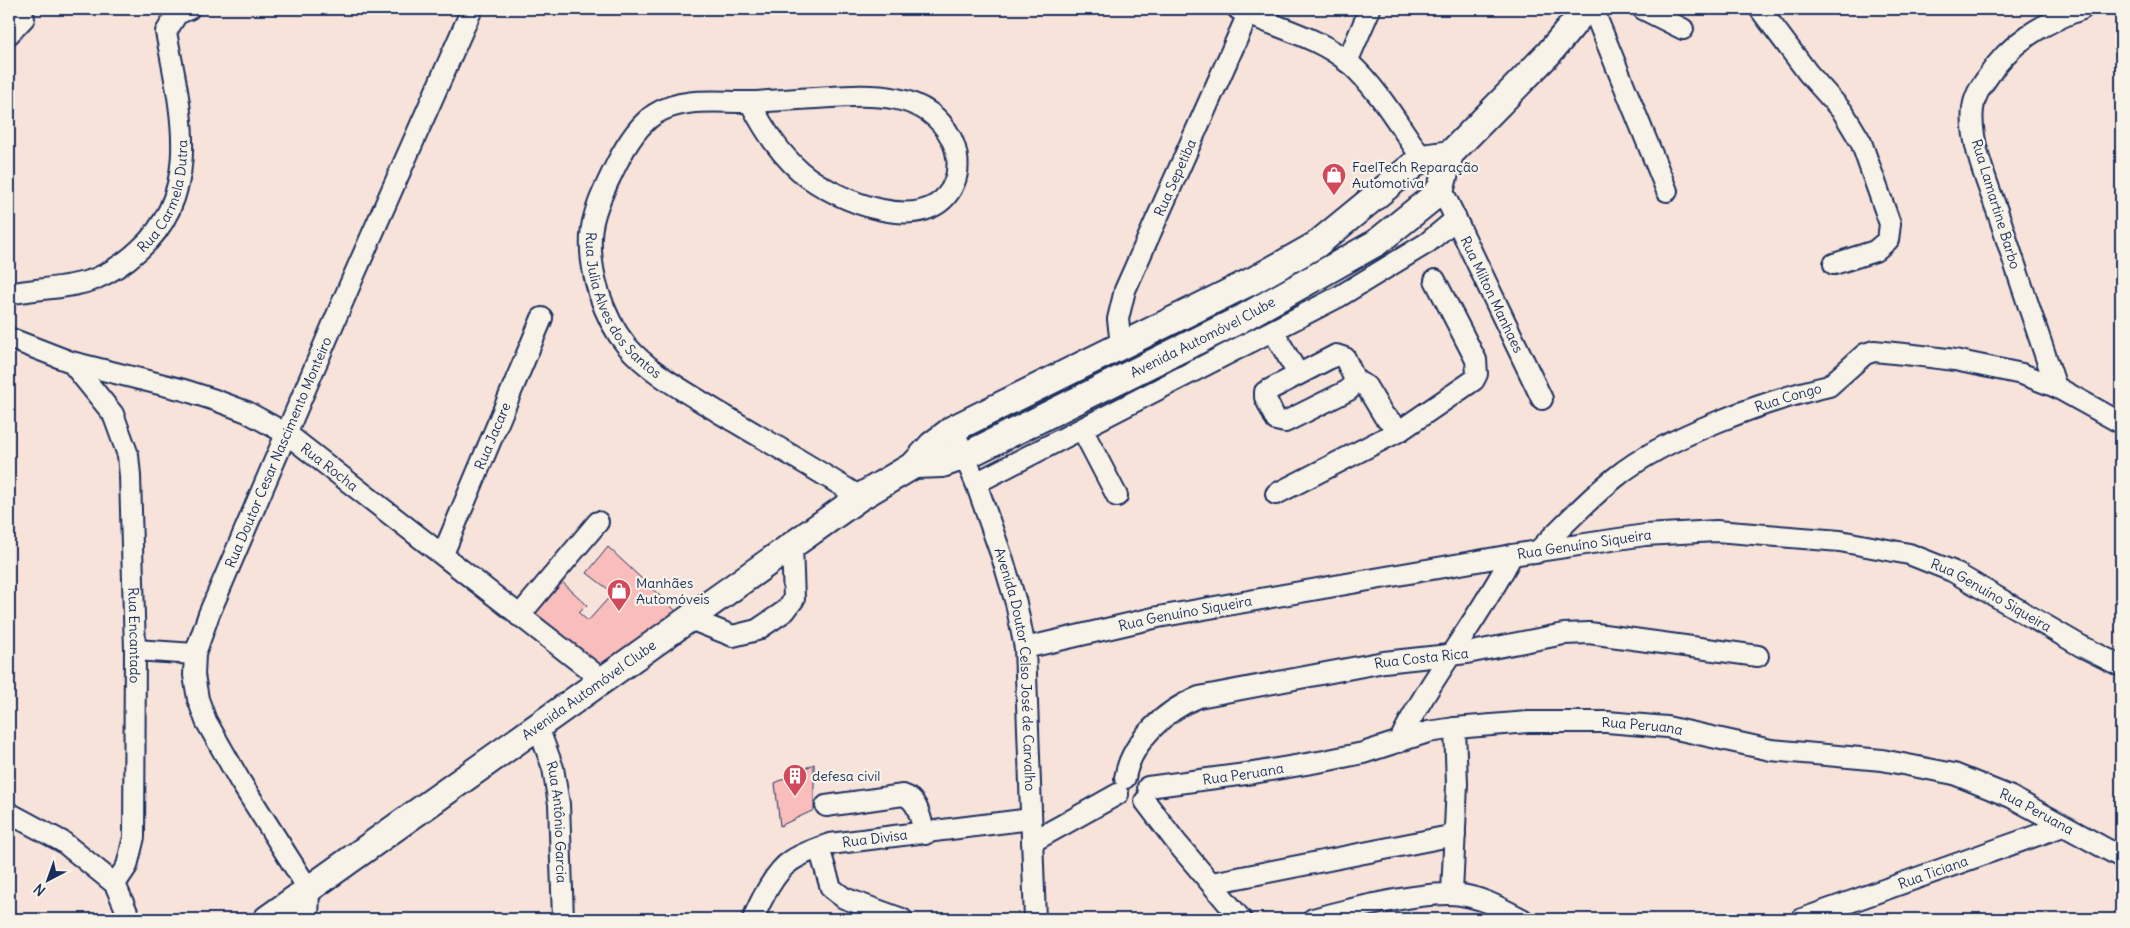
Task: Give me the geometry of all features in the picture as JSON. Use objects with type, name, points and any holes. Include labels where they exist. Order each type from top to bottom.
[{"type":"main road","points":[[1441,188],[1450,154],[1549,53],[1586,9]]},
{"type":"main road","points":[[1422,158],[1450,154]]},
{"type":"main road","name":"Avenida Automóvel Clube","points":[[267,919],[860,497],[914,465],[932,445],[953,429],[1254,280],[1316,245],[1422,158]]},
{"type":"main road","name":"Avenida Automóvel Clube","points":[[914,465],[942,464],[965,456],[1266,305],[1376,243],[1432,198],[1441,188]]},
{"type":"main road","points":[[1254,280],[1266,305]]},
{"type":"main road","points":[[1115,381],[1122,363],[1121,345]]},
{"type":"street","name":"Rua Carmela Dutra","points":[[9,294],[93,280],[114,270],[153,238],[170,212],[180,181],[183,155],[179,99],[166,32],[177,14],[189,9]]},
{"type":"street","name":"Rua Doutor Cesar Nascimento Monteiro","points":[[309,890],[240,782],[206,721],[198,699],[194,676],[195,654],[209,614],[352,280],[472,9]]},
{"type":"street","points":[[1348,62],[1370,9]]},
{"type":"street","points":[[1593,9],[1667,190]]},
{"type":"street","points":[[1643,9],[1683,29]]},
{"type":"street","points":[[1760,9],[1808,74],[1843,112],[1861,142],[1890,224],[1888,240],[1875,251],[1834,264]]},
{"type":"street","name":"Rua Lamartine Barbo","points":[[2056,388],[1980,158],[1973,110],[1977,93],[1994,67],[2012,47],[2028,34],[2047,23],[2082,9]]},
{"type":"street","points":[[1243,11],[1326,48],[1348,62],[1376,95],[1422,158]]},
{"type":"street","name":"Rua Sepetiba","points":[[1121,345],[1118,319],[1125,290],[1243,11]]},
{"type":"street","points":[[9,34],[24,18]]},
{"type":"street","name":"Rua Julia Alves dos Santos","points":[[750,102],[764,130],[782,153],[803,173],[840,195],[879,210],[904,213],[927,211],[945,198],[955,182],[958,164],[954,145],[945,126],[928,110],[906,99],[852,97],[750,102],[712,100],[680,104],[655,114],[636,132],[603,192],[591,235],[595,281],[608,320],[626,345],[651,368],[683,391],[860,497]]},
{"type":"street","name":"Rua Milton Manhaes","points":[[1441,188],[1542,399]]},
{"type":"street","points":[[976,483],[1273,331],[1398,263],[1440,234],[1456,219]]},
{"type":"street","points":[[1276,494],[1401,430],[1469,386],[1477,374],[1476,360],[1435,280]]},
{"type":"street","name":"Rua Jacare","points":[[443,554],[542,318]]},
{"type":"street","points":[[1273,331],[1298,374]]},
{"type":"street","name":"Rua Rocha","points":[[9,338],[72,362],[184,390],[215,400],[247,412],[287,434],[604,681]]},
{"type":"street","name":"Rua Congo","points":[[1536,553],[1617,476],[1647,457],[1691,434],[1742,413],[1829,386],[1865,354],[1874,352],[1955,360],[2022,374],[2056,388],[2121,423]]},
{"type":"street","points":[[1356,380],[1349,390],[1285,422],[1276,420],[1265,397],[1265,392],[1336,355],[1341,355],[1345,358],[1356,380],[1366,386],[1384,416],[1401,430]]},
{"type":"street","name":"Rua Encantado","points":[[72,362],[113,414],[128,456],[130,476],[134,650],[134,837],[127,866],[115,884]]},
{"type":"street","name":"Avenida Doutor Celso José de Carvalho","points":[[953,429],[976,483],[1016,604],[1025,648],[1036,917]]},
{"type":"street","points":[[1082,429],[1117,496]]},
{"type":"street","points":[[519,616],[598,522]]},
{"type":"street","name":"Rua Genuíno Siqueira","points":[[1025,648],[1158,616],[1512,555],[1536,553],[1645,535],[1716,531],[1781,535],[1872,545],[1909,554],[1952,571],[2073,641],[2121,666]]},
{"type":"street","points":[[690,619],[733,636],[757,630],[785,611],[794,599],[792,546]]},
{"type":"street","points":[[1399,742],[1412,713],[1491,593],[1512,555]]},
{"type":"street","name":"Rua Costa Rica","points":[[1121,786],[1127,768],[1154,726],[1182,704],[1198,698],[1384,662],[1450,655],[1564,634],[1589,633],[1758,656]]},
{"type":"street","points":[[134,650],[195,654]]},
{"type":"street","name":"Rua Peruana","points":[[1146,794],[1324,761],[1399,742],[1428,732],[1528,722],[1607,722],[1667,727],[1771,750],[1882,760],[1954,774],[2011,797],[2121,857]]},
{"type":"street","name":"Rua Antônio Garcia","points":[[538,727],[552,768],[559,804],[562,919]]},
{"type":"street","points":[[1452,894],[1455,834],[1455,728]]},
{"type":"street","points":[[1032,842],[1138,777],[1146,794],[1176,842],[1241,919]]},
{"type":"street","points":[[1121,786],[1121,802],[1129,806],[1138,806],[1146,794]]},
{"type":"street","points":[[826,806],[903,795],[916,805],[925,834]]},
{"type":"street","points":[[9,813],[64,842],[115,884],[130,919]]},
{"type":"street","name":"Rua Divisa","points":[[753,919],[772,883],[790,861],[830,844],[925,834],[1031,819]]},
{"type":"street","name":"Rua Ticiana","points":[[1802,919],[2063,826]]},
{"type":"street","points":[[1212,883],[1455,834]]},
{"type":"street","points":[[819,848],[831,888],[844,898],[902,919]]},
{"type":"street","points":[[308,919],[309,890]]},
{"type":"street","points":[[1313,919],[1409,899],[1452,894],[1484,900],[1522,919]]},
{"type":"building","points":[[608,547],[677,612],[601,669],[530,612],[560,580],[587,605],[579,613],[588,621],[613,593],[587,573]]},
{"type":"building","name":"defesa civil","points":[[814,764],[814,810],[780,826],[775,783]]},
{"type":"place","name":"FaelTech Reparação Automotiva","points":[[1334,196]]},
{"type":"place","name":"Manhães Automóveis","points":[[619,612]]},
{"type":"place","name":"defesa civil","points":[[795,797]]}]
